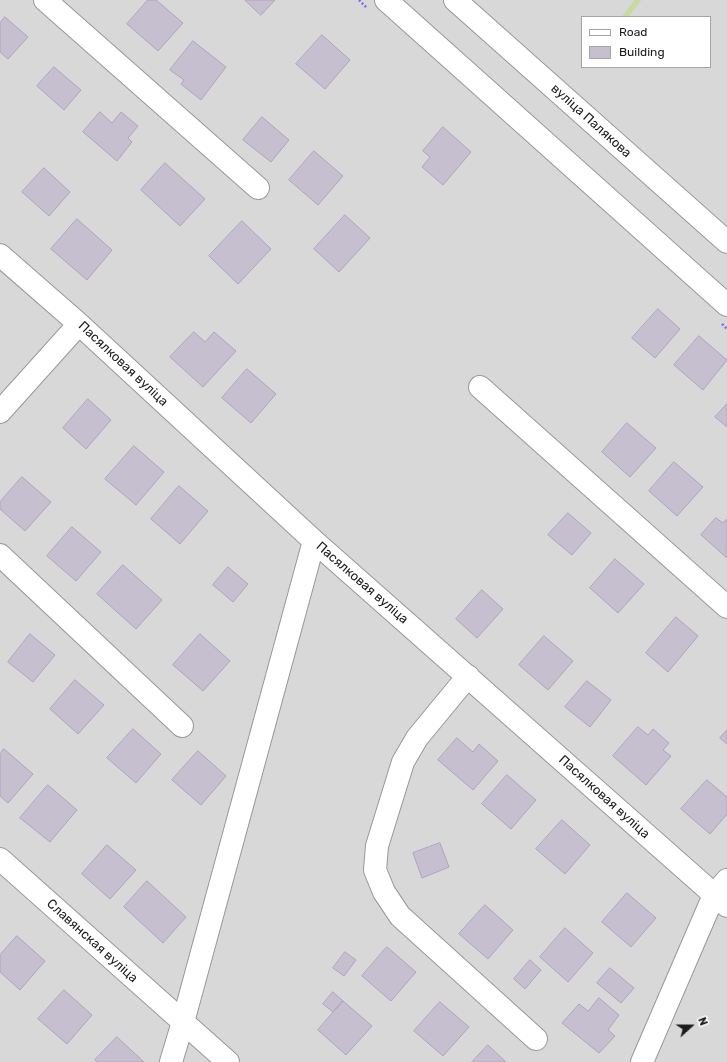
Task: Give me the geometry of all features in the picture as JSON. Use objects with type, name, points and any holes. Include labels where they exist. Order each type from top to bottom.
[{"type":"street","points":[[45,0],[258,188]]},
{"type":"street","points":[[386,0],[727,305]]},
{"type":"street","name":"вуліца Палякова","points":[[455,0],[727,242]]},
{"type":"street","name":"Пасялковая вуліца","points":[[0,255],[79,324],[314,541],[468,676],[723,894]]},
{"type":"street","points":[[0,412],[79,324]]},
{"type":"street","points":[[480,387],[727,608]]},
{"type":"street","points":[[171,1062],[314,541]]},
{"type":"street","points":[[0,555],[182,726]]},
{"type":"street","points":[[468,676],[417,738],[403,762],[377,846],[375,870],[384,892],[400,916],[536,1039]]},
{"type":"street","name":"Славянская вуліца","points":[[0,859],[228,1062]]},
{"type":"street","points":[[642,1062],[723,894]]},
{"type":"shaded area","points":[[0,0],[727,0],[727,1062],[0,1062]]},
{"type":"building","points":[[148,0],[156,0],[183,23],[158,51],[127,24]]},
{"type":"building","points":[[245,0],[275,0],[261,15]]},
{"type":"building","points":[[5,17],[28,37],[8,59],[0,52],[0,23]]},
{"type":"building","points":[[322,35],[350,60],[325,89],[296,64]]},
{"type":"building","points":[[193,41],[226,67],[201,100],[181,84],[184,80],[170,70]]},
{"type":"building","points":[[54,67],[81,90],[64,110],[37,86]]},
{"type":"building","points":[[100,112],[112,123],[121,112],[138,126],[128,138],[132,142],[117,161],[83,132]]},
{"type":"building","points":[[262,117],[289,140],[271,162],[243,140]]},
{"type":"building","points":[[443,127],[471,152],[443,185],[422,167],[430,157],[423,151]]},
{"type":"building","points":[[314,151],[343,176],[318,205],[289,180]]},
{"type":"building","points":[[165,163],[205,199],[180,226],[141,190]]},
{"type":"building","points":[[44,168],[70,192],[49,216],[22,192]]},
{"type":"building","points":[[345,215],[370,238],[339,272],[314,249]]},
{"type":"building","points":[[77,219],[112,250],[87,280],[51,249]]},
{"type":"building","points":[[242,221],[271,249],[238,284],[209,256]]},
{"type":"building","points":[[658,309],[680,329],[655,358],[632,338]]},
{"type":"building","points":[[194,332],[205,342],[214,332],[236,351],[203,387],[170,357]]},
{"type":"building","points":[[699,336],[727,360],[703,390],[674,365]]},
{"type":"building","points":[[247,369],[276,394],[251,423],[222,398]]},
{"type":"building","points":[[88,399],[111,420],[86,449],[63,428]]},
{"type":"building","points":[[727,404],[727,427],[715,417]]},
{"type":"building","points":[[627,423],[656,448],[630,477],[602,452]]},
{"type":"building","points":[[134,446],[164,472],[136,505],[105,479]]},
{"type":"building","points":[[674,462],[703,487],[677,516],[649,491]]},
{"type":"building","points":[[22,477],[51,502],[25,531],[0,509],[0,502]]},
{"type":"building","points":[[179,486],[208,511],[180,544],[151,519]]},
{"type":"building","points":[[568,513],[591,533],[572,555],[548,535]]},
{"type":"building","points":[[716,518],[723,523],[727,519],[727,558],[701,535]]},
{"type":"building","points":[[72,527],[101,552],[76,581],[47,556]]},
{"type":"building","points":[[615,559],[644,584],[618,613],[590,588]]},
{"type":"building","points":[[123,565],[162,600],[136,629],[97,594]]},
{"type":"building","points":[[228,567],[248,584],[233,602],[213,585]]},
{"type":"building","points":[[482,590],[503,609],[477,638],[456,619]]},
{"type":"building","points":[[676,617],[698,636],[668,672],[646,653]]},
{"type":"building","points":[[30,634],[55,655],[33,682],[8,662]]},
{"type":"building","points":[[200,634],[230,661],[203,691],[173,665]]},
{"type":"building","points":[[544,636],[573,661],[548,690],[519,665]]},
{"type":"building","points":[[75,680],[104,705],[78,734],[50,709]]},
{"type":"building","points":[[587,681],[611,700],[590,727],[565,707]]},
{"type":"building","points":[[638,727],[648,735],[653,729],[669,743],[663,750],[671,756],[646,785],[613,756]]},
{"type":"building","points":[[133,729],[161,754],[136,783],[107,758]]},
{"type":"building","points":[[727,730],[727,744],[720,738]]},
{"type":"building","points":[[457,738],[473,752],[479,744],[498,761],[473,790],[438,760]]},
{"type":"building","points":[[4,749],[33,774],[8,803],[0,796],[0,754]]},
{"type":"building","points":[[198,751],[226,776],[201,805],[172,780]]},
{"type":"building","points":[[507,775],[536,800],[511,829],[482,804]]},
{"type":"building","points":[[707,780],[727,797],[727,814],[710,834],[681,809]]},
{"type":"building","points":[[48,785],[77,810],[50,842],[20,818]]},
{"type":"building","points":[[562,820],[590,845],[565,874],[536,849]]},
{"type":"building","points":[[440,843],[449,867],[422,878],[413,853]]},
{"type":"building","points":[[107,845],[136,870],[110,899],[82,874]]},
{"type":"building","points":[[147,881],[186,917],[163,943],[124,907]]},
{"type":"building","points":[[627,893],[656,918],[631,947],[602,922]]},
{"type":"building","points":[[485,905],[513,930],[488,959],[459,934]]},
{"type":"building","points":[[565,928],[593,953],[568,982],[540,957]]},
{"type":"building","points":[[17,936],[45,961],[20,990],[0,972],[0,955]]},
{"type":"building","points":[[387,947],[416,972],[391,1001],[362,976]]},
{"type":"building","points":[[345,952],[356,960],[344,976],[333,968]]},
{"type":"building","points":[[530,960],[541,970],[525,989],[514,979]]},
{"type":"building","points":[[610,968],[634,988],[621,1003],[597,983]]},
{"type":"building","points":[[64,990],[92,1015],[67,1044],[38,1019]]},
{"type":"building","points":[[333,992],[343,1001],[333,1012],[323,1004]]},
{"type":"building","points":[[599,998],[619,1015],[608,1030],[615,1036],[599,1053],[562,1023],[579,1004],[588,1011]]},
{"type":"building","points":[[343,1001],[372,1026],[346,1055],[318,1030]]},
{"type":"building","points":[[440,1002],[469,1027],[443,1056],[414,1031]]},
{"type":"building","points":[[117,1037],[144,1062],[97,1062],[95,1060]]},
{"type":"building","points":[[488,1045],[506,1062],[472,1062]]},
{"type":"waterway","points":[[626,16],[638,0]]}]
